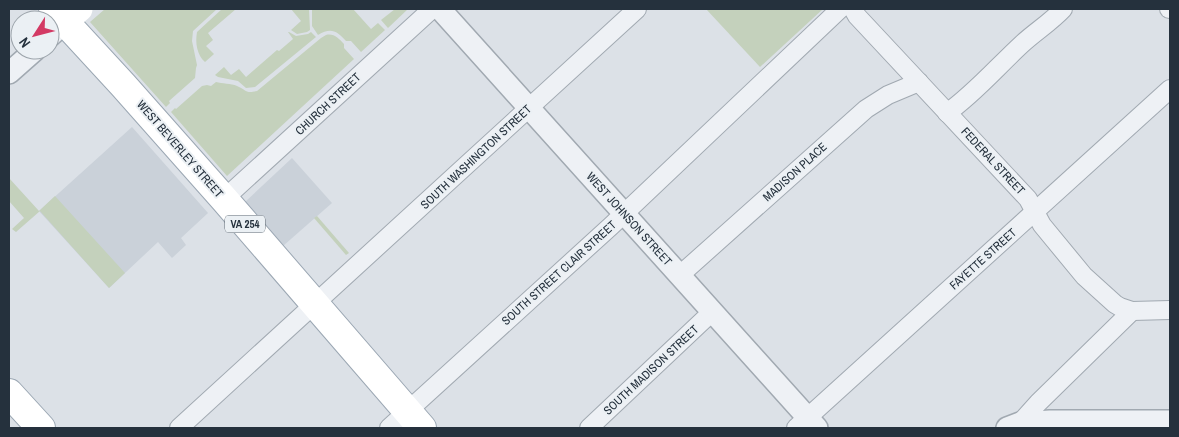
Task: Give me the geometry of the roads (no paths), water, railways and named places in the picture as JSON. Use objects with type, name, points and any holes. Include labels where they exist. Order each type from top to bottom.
[{"type":"main road","name":"WEST BEVERLEY STREET","points":[[62,19],[315,305],[406,423]]},
{"type":"main road","points":[[10,396],[41,428]]},
{"type":"street","name":"CHURCH STREET","points":[[224,200],[432,9]]},
{"type":"street","name":"WEST JOHNSON STREET","points":[[440,9],[680,275],[807,425]]},
{"type":"street","name":"SOUTH WASHINGTON STREET","points":[[179,428],[637,9]]},
{"type":"street","name":"SOUTH STREET CLAIR STREET","points":[[406,423],[840,9]]},
{"type":"street","name":"FEDERAL STREET","points":[[852,9],[1028,199],[1042,224],[1084,276],[1115,304],[1132,311]]},
{"type":"street","points":[[947,112],[1063,9]]},
{"type":"street","points":[[9,73],[23,60]]},
{"type":"street","name":"MADISON PLACE","points":[[680,275],[866,109],[888,95],[918,82]]},
{"type":"street","name":"FAYETTE STREET","points":[[807,425],[1170,89]]},
{"type":"street","points":[[1014,426],[1132,311],[1170,310]]},
{"type":"street","name":"SOUTH MADISON STREET","points":[[589,428],[712,312]]},
{"type":"street","points":[[1014,426],[1068,421],[1170,421]]}]
